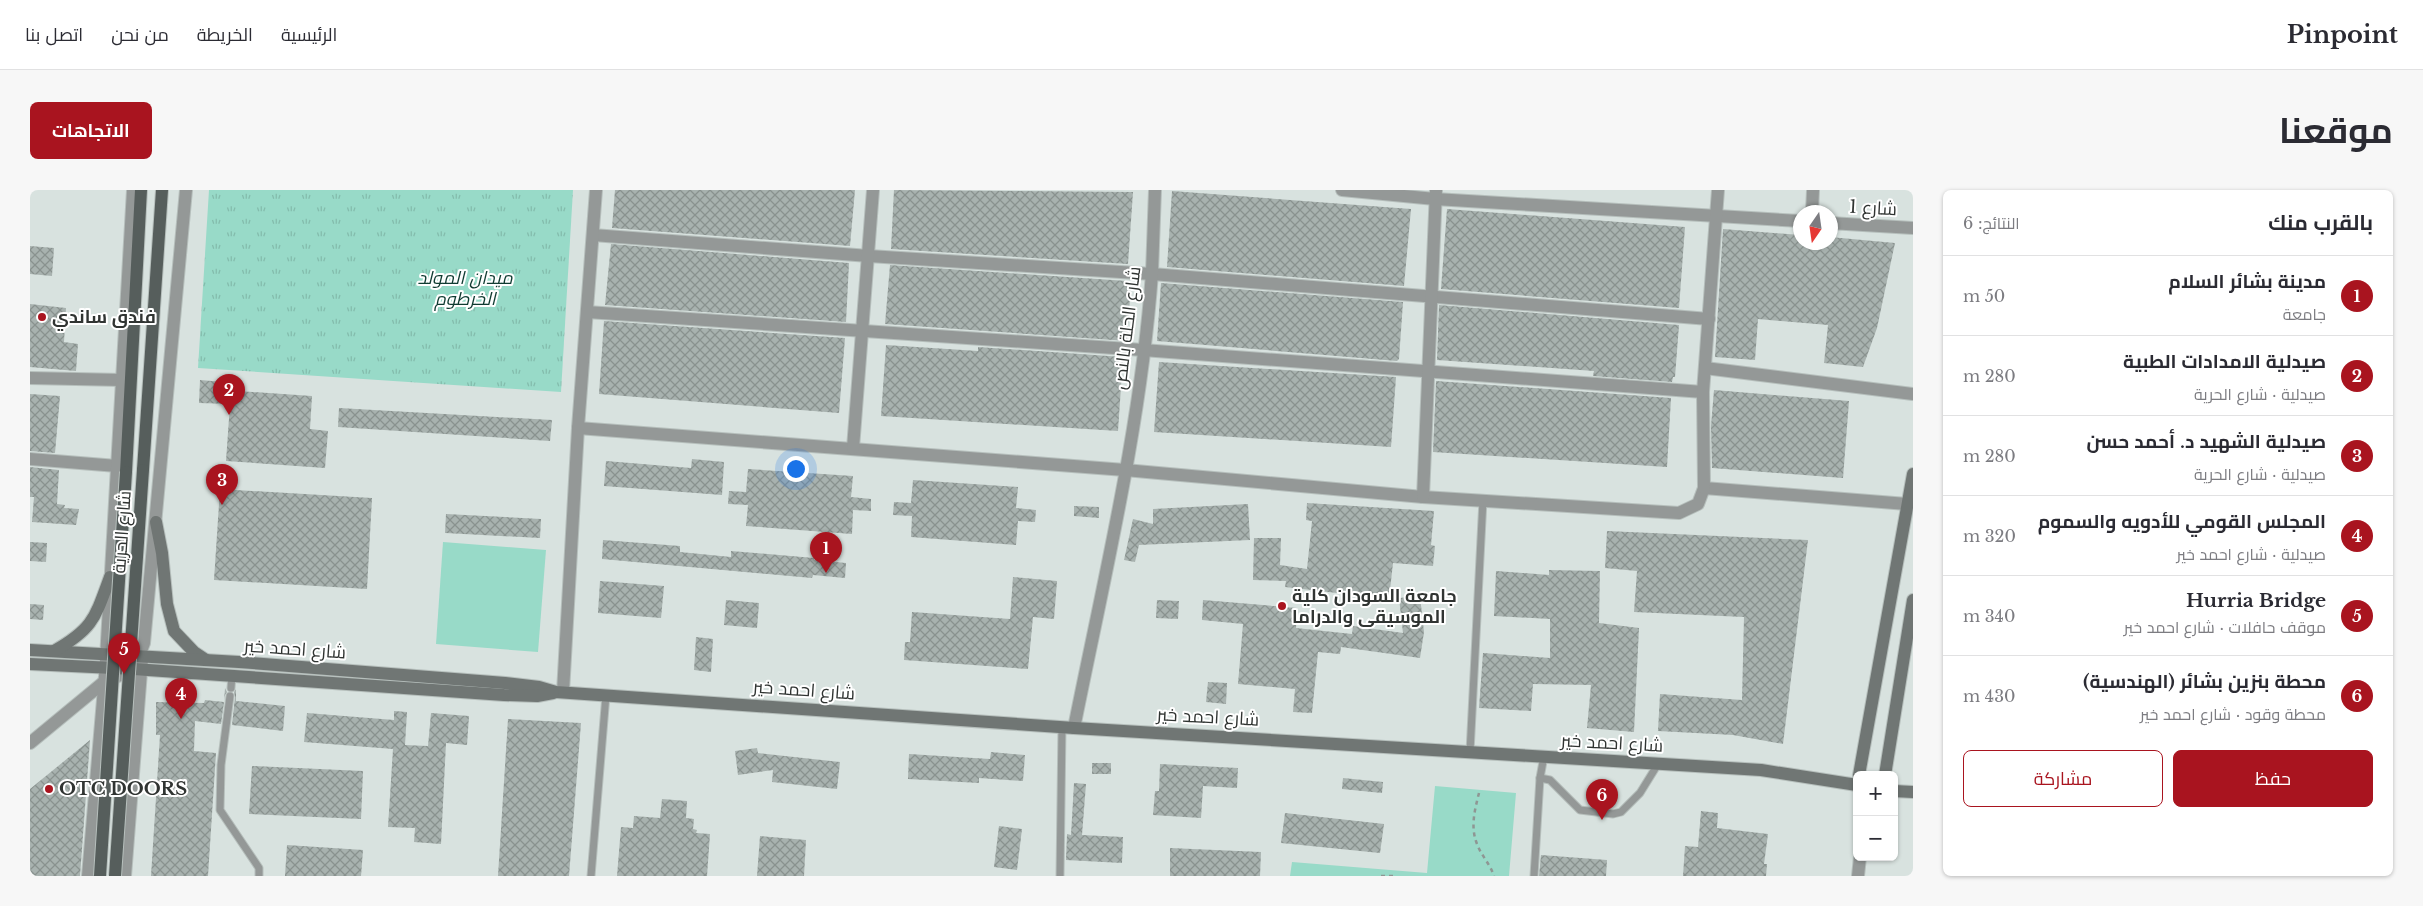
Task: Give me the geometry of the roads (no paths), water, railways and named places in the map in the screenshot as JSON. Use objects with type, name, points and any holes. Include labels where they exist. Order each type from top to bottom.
[{"type":"main road","name":"شارع الحرية","points":[[100,876],[121,469],[141,190]]},
{"type":"main road","name":"شارع الحرية","points":[[115,876],[162,190]]},
{"type":"main road","points":[[1859,771],[1910,504],[1913,474]]},
{"type":"main road","points":[[156,522],[163,562],[167,604],[174,632],[194,652],[206,660]]},
{"type":"main road","points":[[54,651],[84,632],[96,616],[110,577]]},
{"type":"main road","points":[[1886,771],[1913,600]]},
{"type":"main road","name":"شارع احمد خير","points":[[30,650],[106,654],[231,686],[537,696],[559,692]]},
{"type":"main road","name":"شارع احمد خير","points":[[30,664],[105,668],[139,663],[206,660],[505,683],[539,687],[559,692],[1068,727],[1761,770],[1853,784]]},
{"type":"main road","points":[[1898,791],[1913,792]]},
{"type":"street","points":[[88,876],[104,682],[110,577],[121,469],[122,380],[133,190]]},
{"type":"street","points":[[125,876],[139,663],[144,643],[186,190]]},
{"type":"street","points":[[559,692],[596,190]]},
{"type":"street","points":[[853,448],[864,331],[873,190]]},
{"type":"street","name":"شارع الحلة بالنص","points":[[1068,727],[1125,470],[1152,274],[1155,190]]},
{"type":"street","points":[[1342,190],[1435,194],[1793,221]]},
{"type":"street","points":[[578,428],[1125,470],[1423,497],[1679,513],[1698,504],[1704,488],[1703,392],[1718,190]]},
{"type":"street","points":[[1812,205],[1813,190]]},
{"type":"street","points":[[1423,497],[1435,194]]},
{"type":"street","name":"شارع 1","points":[[1838,223],[1913,228]]},
{"type":"street","points":[[593,235],[869,256],[1152,274],[1708,319]]},
{"type":"street","points":[[587,312],[1143,350],[1703,392]]},
{"type":"street","points":[[1705,368],[1913,394]]},
{"type":"street","points":[[30,378],[122,380]]},
{"type":"street","points":[[30,459],[121,469]]},
{"type":"street","points":[[1704,488],[1910,504]]},
{"type":"street","points":[[30,743],[104,682],[139,663]]},
{"type":"street","points":[[1858,876],[1860,861]]},
{"type":"lane","points":[[1470,752],[1483,500]]},
{"type":"lane","points":[[231,686],[221,765],[220,810],[259,868],[260,876]]},
{"type":"lane","points":[[591,876],[606,695]]},
{"type":"lane","points":[[1060,876],[1068,727]]},
{"type":"lane","points":[[1534,876],[1540,778],[1544,756]]},
{"type":"lane","points":[[1540,778],[1550,780],[1580,810],[1614,814],[1621,812],[1640,793],[1659,763]]},
{"type":"place","name":"فندق ساندي","points":[[42,317]]},
{"type":"place","name":"صيدلية الامدادات الطبية","points":[[229,415]]},
{"type":"place","name":"صيدلية الشهيد د. أحمد حسن","points":[[222,505]]},
{"type":"place","name":"مدينة بشائر السلام","points":[[826,573]]},
{"type":"place","name":"جامعة السودان كلية الموسيقى والدراما","points":[[1282,606]]},
{"type":"place","name":"Hurria Bridge","points":[[124,674]]},
{"type":"place","name":"المجلس القومي للأدويه والسموم","points":[[181,719]]},
{"type":"place","name":"OTC DOORS","points":[[49,789]]},
{"type":"place","name":"محطة بنزين بشائر (الهندسية)","points":[[1602,820]]},
{"type":"park label","name":"ميدان المولد الخرطوم","points":[[465,288]]}]
